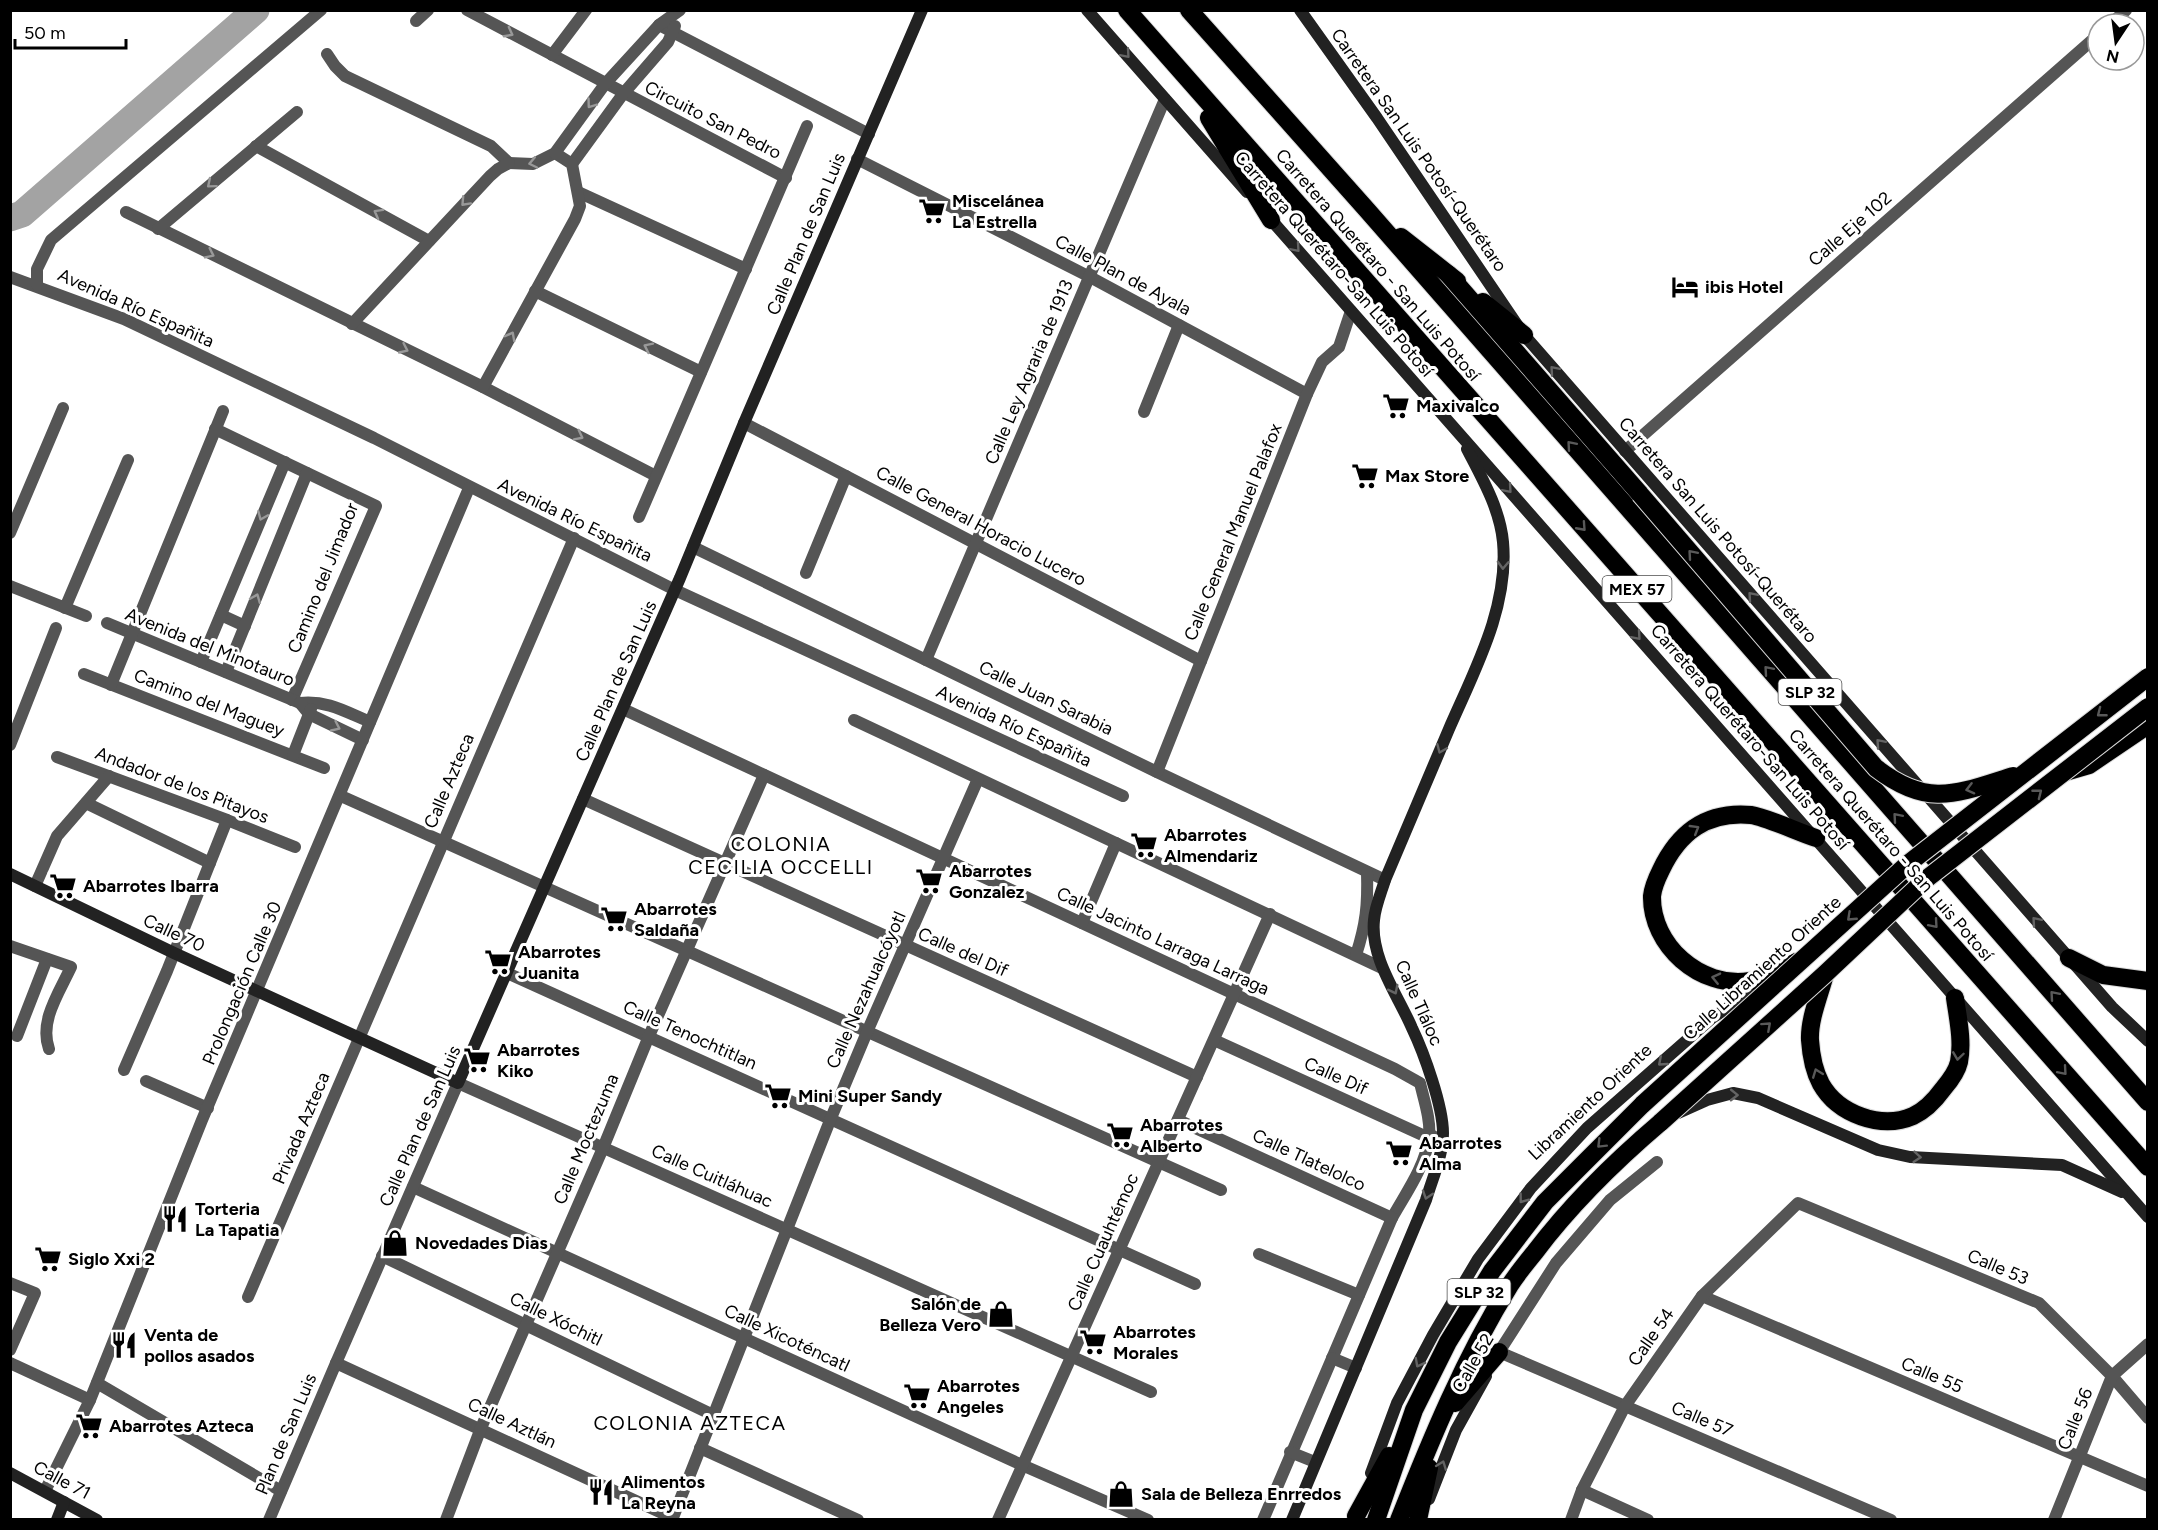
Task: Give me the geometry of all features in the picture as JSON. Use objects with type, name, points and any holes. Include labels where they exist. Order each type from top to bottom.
[{"type":"highway","name":"Carretera Querétaro - San Luis Potosí","points":[[1127,10],[2148,1167]]},
{"type":"highway","name":"Carretera Querétaro - San Luis Potosí","points":[[1190,10],[2148,1102]]},
{"type":"highway","points":[[1185,78],[1271,219]]},
{"type":"highway","points":[[1366,210],[1524,335]]},
{"type":"highway","name":"SLP 32","points":[[1448,274],[1876,768],[1894,782],[1923,794],[1938,795],[1970,790],[2026,772],[2148,677]]},
{"type":"highway","name":"SLP 32","points":[[1399,1520],[1438,1421],[1472,1352],[1511,1284],[1563,1216],[1617,1160],[1826,974],[1925,880],[2148,707]]},
{"type":"highway","points":[[2065,772],[2089,765],[2148,724]]},
{"type":"highway","name":"Calle Libramiento Oriente","points":[[1414,1410],[1448,1342],[1492,1271],[1545,1202],[1643,1104],[1909,863],[2026,772]]},
{"type":"highway","points":[[1810,954],[1771,975],[1749,981],[1706,976],[1684,963],[1664,940],[1653,913],[1652,894],[1669,852],[1691,828],[1718,818],[1752,815],[1816,838]]},
{"type":"highway","points":[[2069,958],[2103,975],[2148,981]]},
{"type":"highway","points":[[1826,974],[1810,1038],[1813,1064],[1822,1085],[1838,1102],[1861,1117],[1886,1121],[1912,1117],[1932,1103],[1948,1083],[1959,1063],[1960,1040],[1955,998]]},
{"type":"highway","points":[[1420,1520],[1438,1421],[1499,1352]]},
{"type":"highway","points":[[1355,1518],[1414,1410]]},
{"type":"highway","name":"SLP 32","points":[[1376,1520],[1414,1410]]},
{"type":"main road","name":"Calle Plan de San Luis","points":[[458,1083],[678,584],[744,423],[922,10]]},
{"type":"main road","name":"Carretera Querétaro-San Luis Potosí","points":[[1087,10],[2148,1217]]},
{"type":"main road","name":"Carretera San Luis Potosí-Querétaro","points":[[1300,10],[1524,335],[2112,1007],[2148,1041]]},
{"type":"main road","name":"Calle Tláloc","points":[[1292,1520],[1426,1200],[1441,1150],[1443,1133],[1439,1102],[1413,1029],[1382,968],[1375,937],[1374,920],[1385,880],[1485,644],[1502,584],[1503,541],[1495,508],[1458,432]]},
{"type":"main road","name":"Calle 70","points":[[11,877],[35,886],[258,992]]},
{"type":"main road","name":"Libramiento Oriente","points":[[1355,1518],[1397,1403],[1433,1335],[1478,1258],[1531,1188],[1587,1128],[1712,1018],[1810,954]]},
{"type":"main road","name":"Calle Cuitláhuac","points":[[258,992],[458,1083]]},
{"type":"main road","points":[[1661,1122],[1707,1100],[1732,1093],[1758,1098],[1878,1150],[1910,1157],[2062,1165],[2127,1194]]},
{"type":"main road","name":"Calle 52","points":[[1420,1520],[1456,1430],[1499,1352]]},
{"type":"main road","name":"Calle 71","points":[[10,1473],[97,1520]]},
{"type":"main road","points":[[57,1520],[64,1502]]},
{"type":"street","points":[[36,285],[37,269],[51,240],[321,10]]},
{"type":"street","points":[[416,21],[428,10]]},
{"type":"street","name":"Circuito San Pedro","points":[[467,10],[786,178]]},
{"type":"street","points":[[552,56],[586,10]]},
{"type":"street","points":[[674,33],[680,11]]},
{"type":"street","points":[[351,324],[490,176],[509,163],[533,164],[555,153],[605,84],[659,25],[680,11]]},
{"type":"street","points":[[659,25],[869,134]]},
{"type":"street","name":"Circuito San Pedro","points":[[572,164],[623,94],[659,54],[674,33]]},
{"type":"street","name":"Calle Eje 102","points":[[1625,451],[2086,46]]},
{"type":"street","points":[[327,54],[345,76],[491,146],[509,163]]},
{"type":"street","name":"Calle Ley Agraria de 1913","points":[[926,660],[1165,99]]},
{"type":"street","points":[[158,229],[297,111]]},
{"type":"street","name":"Circuito San Pedro","points":[[639,517],[807,126]]},
{"type":"street","points":[[256,146],[429,241]]},
{"type":"street","points":[[483,387],[580,206],[572,164],[555,153]]},
{"type":"street","name":"Calle Plan de Ayala","points":[[857,159],[1090,277],[1307,394]]},
{"type":"street","points":[[578,192],[746,269]]},
{"type":"street","points":[[126,212],[483,387],[656,476]]},
{"type":"street","name":"Avenida Río Españita","points":[[10,277],[124,319],[374,438],[469,488],[573,538],[678,584],[1123,796]]},
{"type":"street","points":[[535,291],[701,372]]},
{"type":"street","name":"Calle General Manuel Palafox","points":[[1157,772],[1307,394],[1322,362],[1339,347],[1351,311]]},
{"type":"street","points":[[1144,412],[1179,325]]},
{"type":"street","points":[[10,533],[63,408]]},
{"type":"street","points":[[111,685],[223,411]]},
{"type":"street","name":"Calle General Horacio Lucero","points":[[744,423],[1201,661]]},
{"type":"street","name":"Camino del Jimador","points":[[215,429],[376,506],[296,701]]},
{"type":"street","points":[[65,608],[128,460]]},
{"type":"street","points":[[201,662],[285,462]]},
{"type":"street","points":[[226,672],[307,473]]},
{"type":"street","points":[[806,573],[846,476]]},
{"type":"street","name":"Prolongación Calle 30","points":[[45,1491],[90,1400],[208,1108],[469,488]]},
{"type":"street","name":"Calle Azteca","points":[[358,1038],[573,538]]},
{"type":"street","name":"Calle Juan Sarabia","points":[[692,551],[926,660],[1385,880]]},
{"type":"street","points":[[10,586],[86,616]]},
{"type":"street","points":[[221,615],[245,626]]},
{"type":"street","name":"Avenida del Minotauro","points":[[107,624],[296,701],[309,714],[363,740]]},
{"type":"street","points":[[10,746],[56,628]]},
{"type":"street","name":"Camino del Maguey","points":[[84,674],[324,768]]},
{"type":"street","name":"Avenida del Minotauro","points":[[296,701],[315,701],[370,722]]},
{"type":"street","points":[[293,755],[315,701]]},
{"type":"street","name":"Calle Jacinto Larraga Larraga","points":[[623,709],[1395,1069],[1420,1083],[1428,1113],[1429,1138]]},
{"type":"street","points":[[854,720],[1382,968]]},
{"type":"street","name":"Andador de los Pitayos","points":[[57,757],[295,847]]},
{"type":"street","name":"Calle Moctezuma","points":[[446,1520],[482,1428],[649,1036],[764,775]]},
{"type":"street","points":[[35,886],[57,836],[109,776]]},
{"type":"street","name":"Calle Nezahualcóyotl","points":[[672,1519],[831,1118],[978,779]]},
{"type":"street","points":[[341,796],[1221,1190]]},
{"type":"street","name":"Calle del Dif","points":[[583,799],[1197,1077]]},
{"type":"street","points":[[86,803],[210,863]]},
{"type":"street","points":[[124,1070],[227,820]]},
{"type":"street","points":[[1082,923],[1116,843]]},
{"type":"street","points":[[1356,955],[1364,930],[1368,906],[1367,872]]},
{"type":"street","name":"Calle Cuauhtémoc","points":[[998,1520],[1270,914]]},
{"type":"street","points":[[10,946],[71,967],[48,1017],[45,1038],[49,1049]]},
{"type":"street","points":[[17,1036],[47,959]]},
{"type":"street","name":"Calle Tenochtitlan","points":[[507,972],[1196,1284]]},
{"type":"street","points":[[26,1013],[48,1017]]},
{"type":"street","name":"Privada Azteca","points":[[248,1298],[358,1038]]},
{"type":"street","name":"Calle Dif","points":[[1214,1040],[1429,1138]]},
{"type":"street","points":[[146,1081],[208,1108]]},
{"type":"street","name":"Calle Cuitláhuac","points":[[458,1083],[1151,1392]]},
{"type":"street","name":"Calle Plan de San Luis","points":[[336,1363],[458,1083]]},
{"type":"street","name":"Calle Tlatelolco","points":[[1178,1120],[1392,1218]]},
{"type":"street","points":[[1263,1520],[1290,1452],[1392,1218],[1418,1172],[1429,1138],[1443,1133]]},
{"type":"street","name":"Calle 52","points":[[1499,1352],[1564,1254],[1610,1200],[1657,1162]]},
{"type":"street","name":"Calle Xicoténcatl","points":[[413,1187],[1022,1465],[1148,1520]]},
{"type":"street","name":"Calle 54","points":[[1571,1520],[1582,1490],[1625,1406],[1702,1296],[1798,1203]]},
{"type":"street","name":"Calle 53","points":[[1798,1203],[2039,1303],[2112,1376],[2148,1418]]},
{"type":"street","points":[[1259,1254],[1359,1295]]},
{"type":"street","name":"Calle Xóchitl","points":[[382,1256],[713,1415]]},
{"type":"street","points":[[10,1283],[35,1293],[10,1350]]},
{"type":"street","name":"Calle 55","points":[[1702,1296],[2148,1486]]},
{"type":"street","name":"Calle 56","points":[[2054,1520],[2112,1376],[2148,1344]]},
{"type":"street","name":"Calle 57","points":[[1499,1352],[1892,1520]]},
{"type":"street","points":[[1332,1358],[1356,1368]]},
{"type":"street","points":[[10,1363],[90,1400]]},
{"type":"street","name":"Calle Aztlán","points":[[336,1363],[482,1428],[672,1519]]},
{"type":"street","name":"Plan de San Luis","points":[[269,1520],[336,1363]]},
{"type":"street","points":[[97,1383],[281,1491]]},
{"type":"street","points":[[700,1448],[858,1520]]},
{"type":"street","points":[[1290,1452],[1316,1462]]},
{"type":"street","points":[[1582,1490],[1648,1520]]},
{"type":"waterway","points":[[10,218],[22,214],[256,10]]},
{"type":"place","name":"Miscelánea La Estrella","points":[[932,211]]},
{"type":"place","name":"ibis Hotel","points":[[1685,287]]},
{"type":"place","name":"Maxivalco","points":[[1396,406]]},
{"type":"place","name":"Max Store","points":[[1365,476]]},
{"type":"place","name":"Abarrotes Almendariz","points":[[1144,845]]},
{"type":"place","name":"Abarrotes Gonzalez","points":[[929,881]]},
{"type":"place","name":"Abarrotes Ibarra","points":[[63,886]]},
{"type":"place","name":"Abarrotes Saldaña","points":[[614,919]]},
{"type":"place","name":"Abarrotes Juanita","points":[[498,962]]},
{"type":"place","name":"Abarrotes Kiko","points":[[477,1060]]},
{"type":"place","name":"Mini Super Sandy","points":[[778,1096]]},
{"type":"place","name":"Abarrotes Alberto","points":[[1120,1135]]},
{"type":"place","name":"Abarrotes Alma","points":[[1399,1153]]},
{"type":"place","name":"Torteria La Tapatia","points":[[175,1219]]},
{"type":"place","name":"Novedades Dias","points":[[395,1243]]},
{"type":"place","name":"Siglo Xxi 2","points":[[48,1259]]},
{"type":"place","name":"Salón de Belleza Vero","points":[[1001,1314]]},
{"type":"place","name":"Abarrotes Morales","points":[[1093,1342]]},
{"type":"place","name":"Venta de pollos asados","points":[[124,1345]]},
{"type":"place","name":"Abarrotes Angeles","points":[[917,1396]]},
{"type":"place","name":"Abarrotes Azteca","points":[[89,1426]]},
{"type":"place","name":"Alimentos La Reyna","points":[[601,1492]]},
{"type":"place","name":"Sala de Belleza Enrredos","points":[[1121,1494]]},
{"type":"district","name":"COLONIA CECILIA OCCELLI","points":[[781,856]]},
{"type":"district","name":"COLONIA AZTECA","points":[[690,1423]]}]
